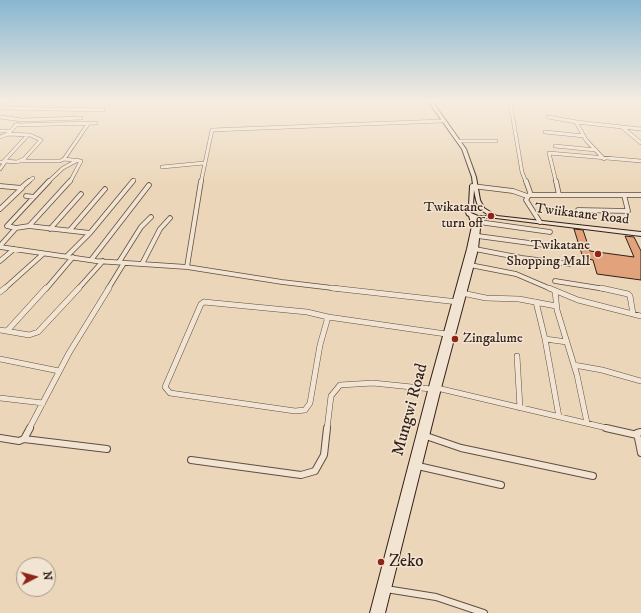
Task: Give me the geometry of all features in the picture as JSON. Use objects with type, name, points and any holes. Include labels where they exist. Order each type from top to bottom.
[{"type":"main road","points":[[448,130],[456,141],[463,156],[474,186],[478,200],[482,208],[480,216],[467,210],[473,202],[474,186],[470,163],[460,141],[451,130]]},
{"type":"main road","points":[[471,206],[482,208]]},
{"type":"main road","name":"Twiikatane Road","points":[[480,216],[641,234]]},
{"type":"main road","name":"Mungwi Road","points":[[380,613],[426,436],[446,334],[462,293],[475,249],[480,216]]},
{"type":"main road","name":"Mungwi Road","points":[[375,613],[458,302],[474,226],[480,216]]},
{"type":"street","points":[[0,130],[40,138],[40,142],[22,161]]},
{"type":"street","points":[[0,137],[9,133],[12,130]]},
{"type":"street","points":[[0,169],[28,136],[31,130]]},
{"type":"street","points":[[64,159],[84,130]]},
{"type":"street","points":[[187,267],[204,163],[212,130],[224,130]]},
{"type":"street","points":[[516,130],[522,172],[529,196],[530,208],[540,222]]},
{"type":"street","points":[[581,130],[584,136],[604,159]]},
{"type":"street","points":[[625,130],[641,143]]},
{"type":"street","points":[[545,132],[584,136]]},
{"type":"street","points":[[460,141],[496,141]]},
{"type":"street","points":[[555,146],[596,150]]},
{"type":"street","points":[[559,195],[549,153],[604,159],[641,161]]},
{"type":"street","points":[[0,162],[60,161],[64,159],[78,160]]},
{"type":"street","points":[[78,160],[78,162],[63,168],[7,226],[16,228],[29,226],[90,233]]},
{"type":"street","points":[[29,226],[70,182],[81,161],[78,160]]},
{"type":"street","points":[[162,167],[204,163]]},
{"type":"street","points":[[0,209],[33,178]]},
{"type":"street","points":[[67,256],[90,233],[134,180]]},
{"type":"street","points":[[91,260],[150,185]]},
{"type":"street","points":[[0,186],[22,187]]},
{"type":"street","points":[[474,186],[513,191],[529,196],[641,195]]},
{"type":"street","points":[[70,230],[105,190]]},
{"type":"street","points":[[50,228],[81,194]]},
{"type":"street","points":[[578,210],[628,211],[624,195]]},
{"type":"street","points":[[26,196],[34,197]]},
{"type":"street","points":[[480,216],[550,232]]},
{"type":"street","points":[[24,439],[59,371],[141,227],[151,217]]},
{"type":"street","points":[[142,264],[160,229],[170,218]]},
{"type":"street","points":[[16,228],[0,246],[43,254],[103,262],[187,267],[282,282],[458,302]]},
{"type":"street","points":[[478,236],[558,247]]},
{"type":"street","points":[[0,261],[14,249]]},
{"type":"street","points":[[475,249],[515,257],[570,264]]},
{"type":"street","points":[[0,292],[43,254]]},
{"type":"street","points":[[7,331],[22,316],[73,257]]},
{"type":"street","points":[[0,330],[29,335],[38,332],[103,262]]},
{"type":"street","points":[[470,265],[516,274],[578,300],[641,316]]},
{"type":"street","points":[[555,281],[588,285],[628,294],[630,296],[633,314]]},
{"type":"street","points":[[555,291],[556,306],[574,365],[587,424]]},
{"type":"street","points":[[462,293],[486,298],[501,297],[556,306]]},
{"type":"street","points":[[328,317],[320,345],[310,403],[305,410],[295,411],[170,393],[165,387],[201,304],[204,302],[307,312],[328,317],[446,334]]},
{"type":"street","points":[[536,302],[545,339],[559,417]]},
{"type":"street","points":[[545,339],[567,342]]},
{"type":"street","points":[[517,356],[520,408]]},
{"type":"street","points":[[0,359],[59,371]]},
{"type":"street","points":[[574,365],[602,370],[641,382]]},
{"type":"street","points":[[191,460],[301,475],[315,471],[324,455],[331,396],[340,385],[373,384],[434,389],[587,424],[639,433],[641,453]]},
{"type":"street","points":[[0,398],[43,403]]},
{"type":"street","points":[[426,436],[461,448],[510,457],[593,476]]},
{"type":"street","points":[[0,438],[19,441],[24,439],[107,449]]},
{"type":"street","points":[[418,466],[501,486]]},
{"type":"street","points":[[386,589],[436,597],[484,613]]},
{"type":"building","name":"Twikatane Shopping Mall","points":[[574,229],[583,230],[590,251],[634,257],[625,236],[634,237],[641,251],[641,280],[597,274],[593,260],[583,258]]},
{"type":"place","name":"Twikatane turn off","points":[[491,216]]},
{"type":"place","name":"Twikatane Shopping Mall","points":[[598,254]]},
{"type":"place","name":"Zingalume","points":[[455,339]]},
{"type":"place","name":"Zeko","points":[[381,562]]}]
